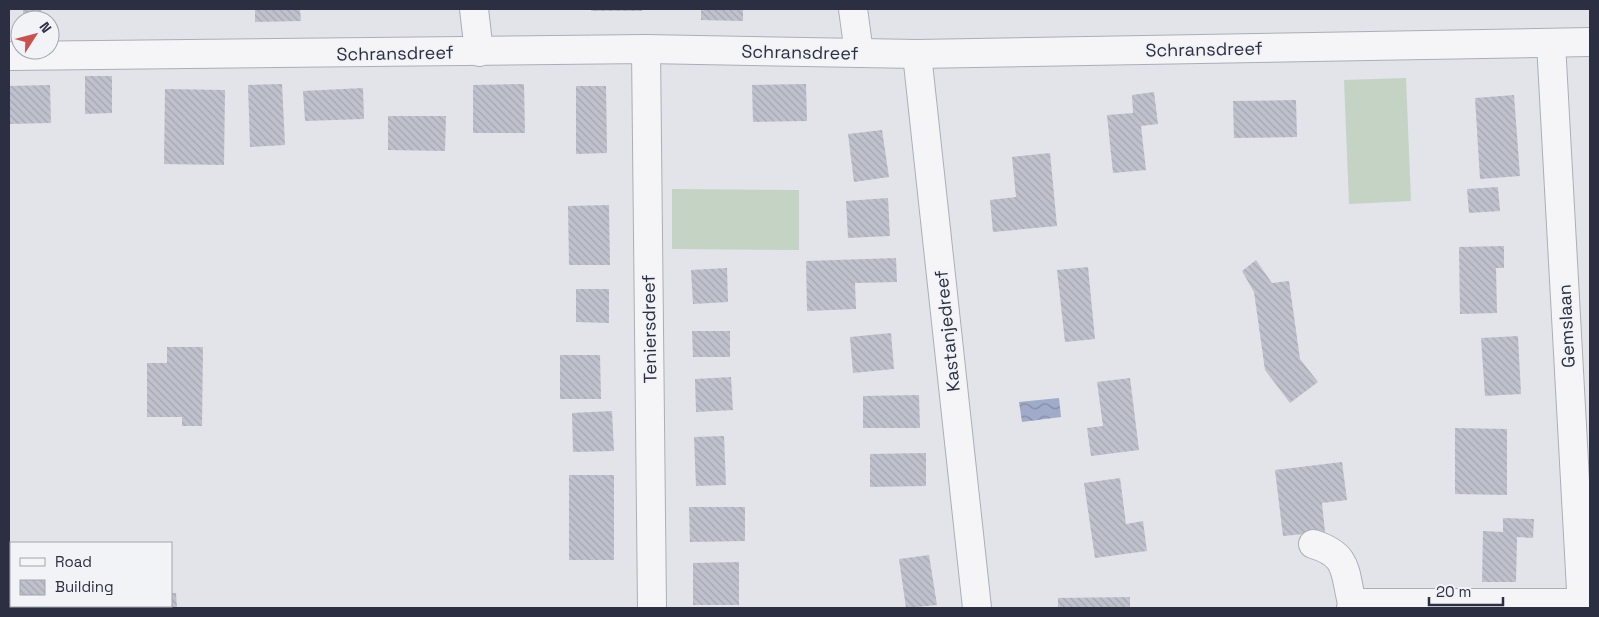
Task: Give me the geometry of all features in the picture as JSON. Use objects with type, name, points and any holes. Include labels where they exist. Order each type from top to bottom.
[{"type":"street","points":[[474,9],[479,52]]},
{"type":"street","points":[[853,9],[859,53]]},
{"type":"street","name":"Schransdreef","points":[[9,56],[646,49],[917,54],[1590,42]]},
{"type":"street","name":"Gemslaan","points":[[1551,43],[1581,606]]},
{"type":"street","name":"Teniersdreef","points":[[646,49],[652,608]]},
{"type":"street","name":"Kastanjedreef","points":[[917,54],[977,608]]},
{"type":"street","points":[[1313,544],[1328,548],[1341,558],[1352,606],[1581,606]]},
{"type":"green space","points":[[1406,78],[1411,201],[1349,204],[1344,80]]},
{"type":"green space","points":[[672,189],[799,190],[799,250],[672,249]]},
{"type":"water","points":[[1059,398],[1061,417],[1022,422],[1019,402]]},
{"type":"building","points":[[23,9],[41,9],[41,10]]},
{"type":"building","points":[[255,9],[300,9],[301,21],[255,22]]},
{"type":"building","points":[[591,9],[642,9],[642,11],[591,11]]},
{"type":"building","points":[[701,9],[743,9],[743,21],[701,20]]},
{"type":"building","points":[[85,76],[112,76],[112,113],[85,114]]},
{"type":"building","points":[[282,84],[285,145],[250,147],[248,85]]},
{"type":"building","points":[[524,84],[525,133],[473,133],[473,85]]},
{"type":"building","points":[[806,84],[807,121],[753,122],[752,85]]},
{"type":"building","points":[[50,85],[51,123],[9,124],[9,86]]},
{"type":"building","points":[[576,86],[606,86],[607,153],[576,154]]},
{"type":"building","points":[[363,88],[364,119],[305,121],[303,91]]},
{"type":"building","points":[[165,89],[225,90],[224,165],[164,164]]},
{"type":"building","points":[[1154,92],[1158,124],[1141,126],[1146,170],[1113,173],[1107,115],[1133,113],[1132,95]]},
{"type":"building","points":[[1514,95],[1520,176],[1480,179],[1475,98]]},
{"type":"building","points":[[1296,100],[1297,137],[1234,138],[1233,101]]},
{"type":"building","points":[[388,116],[446,116],[445,151],[388,150]]},
{"type":"building","points":[[882,130],[889,177],[854,182],[848,134]]},
{"type":"building","points":[[1050,153],[1057,226],[993,232],[990,200],[1016,197],[1012,157]]},
{"type":"building","points":[[1498,187],[1500,211],[1469,213],[1467,189]]},
{"type":"building","points":[[888,198],[890,236],[848,238],[846,201]]},
{"type":"building","points":[[609,205],[610,265],[569,265],[568,206]]},
{"type":"building","points":[[1504,246],[1504,268],[1496,268],[1497,313],[1460,314],[1459,247]]},
{"type":"building","points":[[896,258],[897,282],[855,283],[856,309],[807,311],[806,261]]},
{"type":"building","points":[[1256,260],[1272,283],[1289,281],[1300,359],[1318,382],[1290,403],[1265,370],[1254,292],[1242,271]]},
{"type":"building","points":[[1088,267],[1095,339],[1065,342],[1057,270]]},
{"type":"building","points":[[727,268],[728,302],[693,304],[691,270]]},
{"type":"building","points":[[576,289],[609,289],[609,323],[576,322]]},
{"type":"building","points":[[692,331],[730,331],[730,357],[693,357]]},
{"type":"building","points":[[891,333],[894,369],[853,373],[850,337]]},
{"type":"building","points":[[1518,336],[1521,394],[1485,396],[1481,338]]},
{"type":"building","points":[[167,347],[203,347],[202,426],[182,426],[182,417],[147,417],[147,363],[167,363]]},
{"type":"building","points":[[560,355],[600,355],[601,399],[560,399]]},
{"type":"building","points":[[731,377],[733,410],[696,412],[695,379]]},
{"type":"building","points":[[1130,378],[1139,450],[1091,456],[1087,428],[1103,426],[1097,382]]},
{"type":"building","points":[[919,395],[920,428],[863,428],[863,396]]},
{"type":"building","points":[[612,411],[614,451],[573,452],[572,413]]},
{"type":"building","points":[[1455,428],[1507,429],[1507,495],[1455,494]]},
{"type":"building","points":[[724,436],[726,485],[696,486],[694,437]]},
{"type":"building","points":[[926,453],[926,486],[870,487],[870,454]]},
{"type":"building","points":[[1342,462],[1347,500],[1322,503],[1325,532],[1283,536],[1275,470]]},
{"type":"building","points":[[569,475],[614,475],[614,560],[569,560]]},
{"type":"building","points":[[1120,478],[1126,524],[1143,521],[1147,551],[1095,558],[1084,483]]},
{"type":"building","points":[[689,507],[745,507],[745,541],[690,542]]},
{"type":"building","points":[[1503,518],[1534,519],[1533,538],[1517,537],[1516,582],[1482,582],[1483,531],[1503,532]]},
{"type":"building","points":[[929,555],[937,605],[906,608],[899,559]]},
{"type":"building","points":[[739,562],[739,605],[693,605],[693,563]]},
{"type":"building","points":[[172,593],[176,593],[177,608],[139,608],[172,607]]},
{"type":"building","points":[[1130,597],[1130,608],[1058,608],[1058,598]]}]
